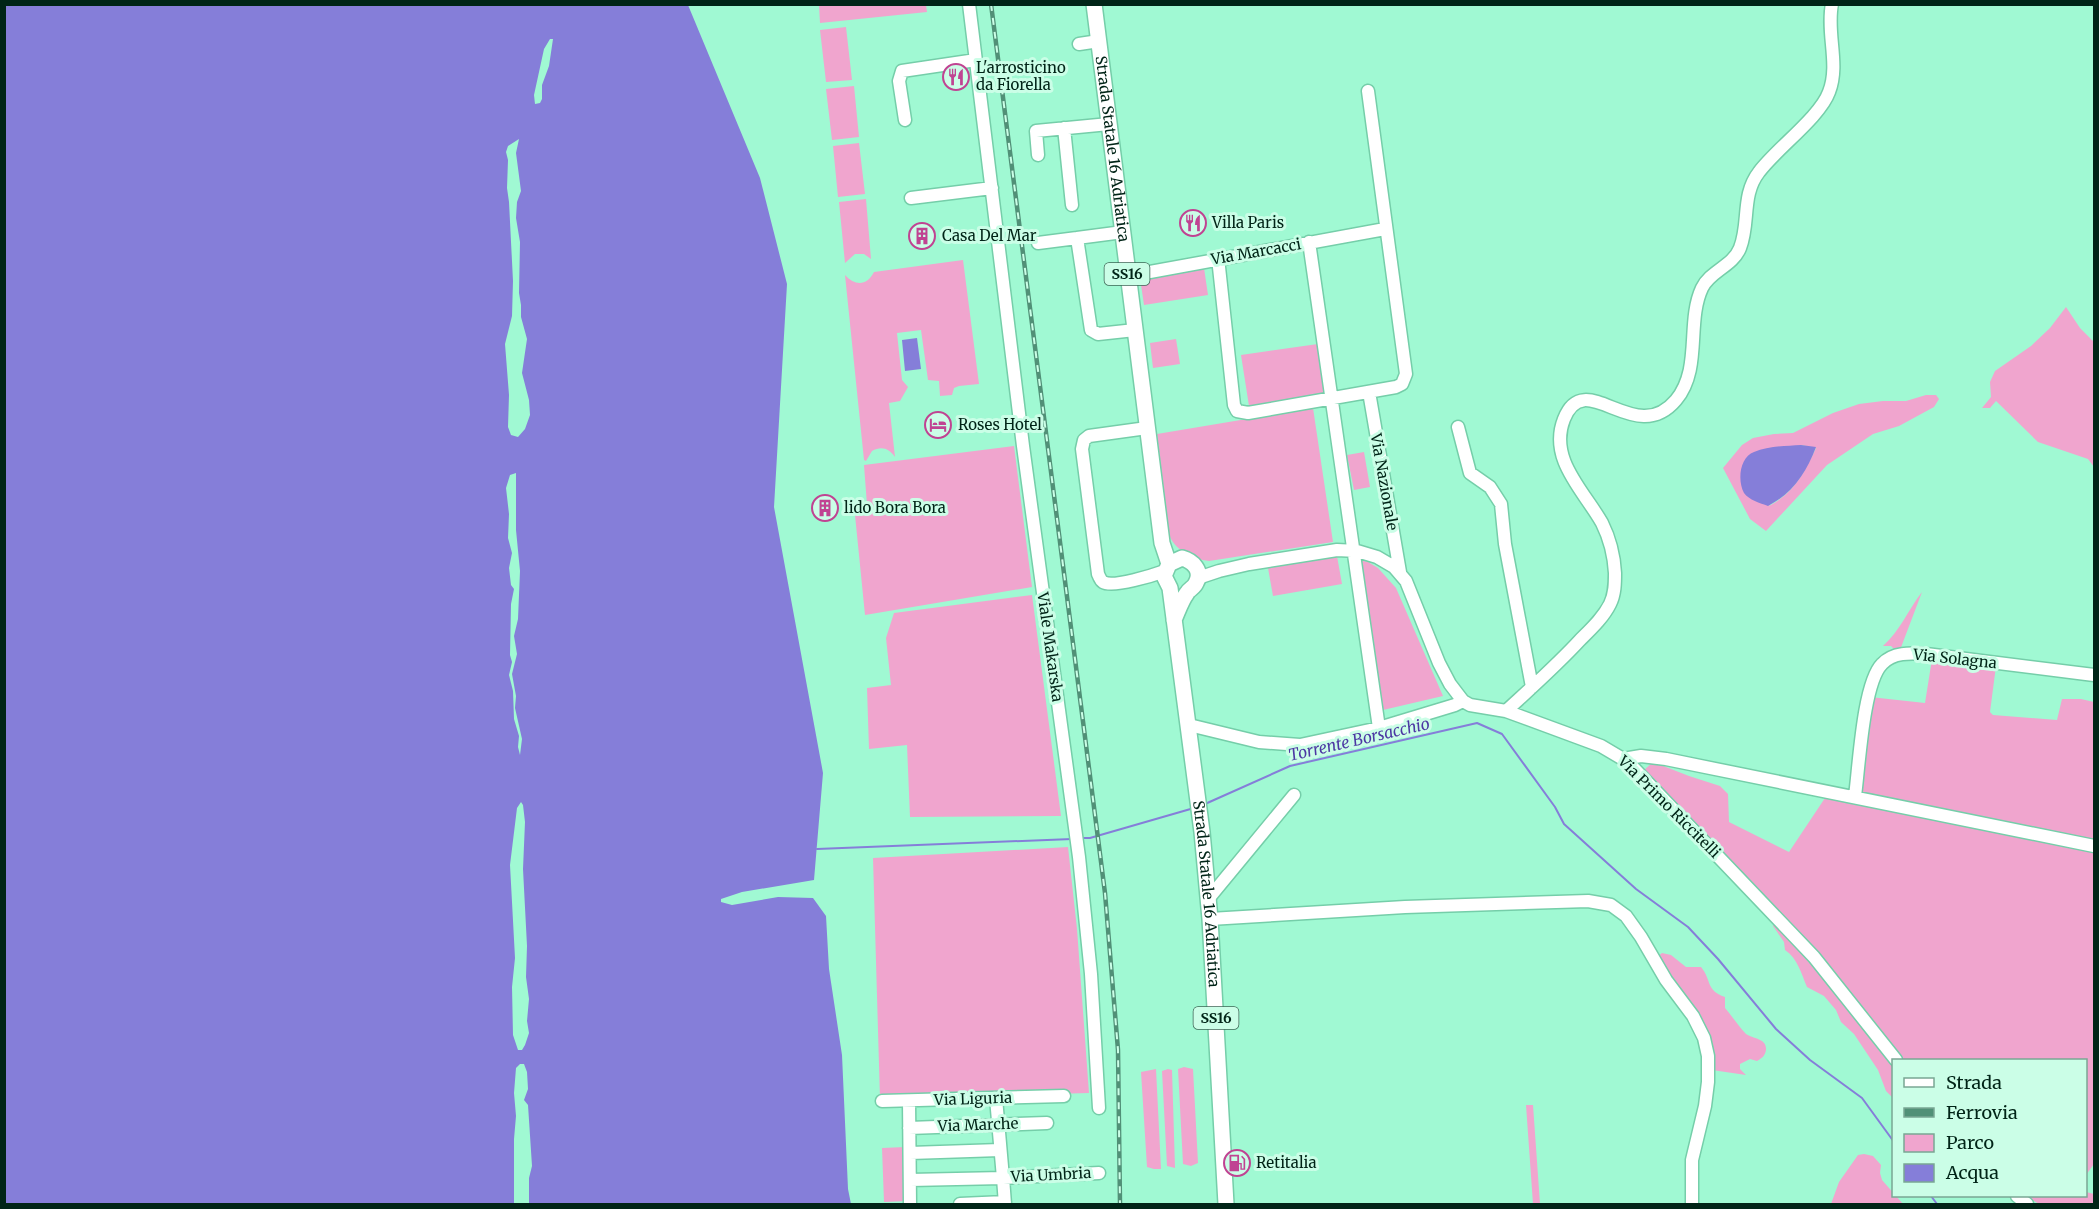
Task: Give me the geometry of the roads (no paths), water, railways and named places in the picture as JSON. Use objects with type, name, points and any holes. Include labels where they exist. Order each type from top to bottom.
[{"type":"main road","name":"Strada Statale 16 Adriatica","points":[[1094,4],[1111,113],[1128,276],[1162,543],[1169,572],[1196,774],[1209,898],[1226,1204]]},
{"type":"main road","points":[[1174,620],[1188,591],[1196,583],[1197,572],[1187,559],[1169,572],[1178,592],[1188,591]]},
{"type":"street","name":"Viale Makarska","points":[[969,4],[1023,446],[1079,857],[1090,964],[1099,1108]]},
{"type":"street","points":[[1506,711],[1597,623],[1610,604],[1614,588],[1614,558],[1608,539],[1596,514],[1567,470],[1561,455],[1559,433],[1565,415],[1575,402],[1587,399],[1628,414],[1652,416],[1668,408],[1683,391],[1690,368],[1701,291],[1706,281],[1731,260],[1739,250],[1747,198],[1752,183],[1765,165],[1822,105],[1829,93],[1833,71],[1830,21],[1832,4]]},
{"type":"street","points":[[1079,44],[1099,41]]},
{"type":"street","points":[[905,120],[899,78],[902,71],[976,60]]},
{"type":"street","points":[[1218,258],[1236,409],[1246,413],[1398,387],[1402,384],[1406,378],[1368,91]]},
{"type":"street","points":[[1038,155],[1036,131],[1064,128],[1111,113]]},
{"type":"street","points":[[1064,128],[1072,205]]},
{"type":"street","points":[[911,198],[992,188]]},
{"type":"street","name":"Via Marcacci","points":[[1128,276],[1385,229]]},
{"type":"street","points":[[1038,243],[1123,232]]},
{"type":"street","points":[[1077,238],[1091,330],[1098,334],[1135,330]]},
{"type":"street","points":[[1309,242],[1378,728]]},
{"type":"street","name":"Via Nazionale","points":[[1369,392],[1400,572],[1412,590],[1439,663],[1450,684],[1463,701]]},
{"type":"street","points":[[1458,427],[1470,473],[1493,489],[1501,504],[1505,544],[1532,687]]},
{"type":"street","points":[[1147,428],[1089,436],[1084,440],[1082,447],[1099,577],[1108,583],[1147,578],[1169,572]]},
{"type":"street","points":[[1197,572],[1219,571],[1337,550],[1352,550],[1380,559],[1400,572]]},
{"type":"street","name":"Via Solagna","points":[[1855,796],[1870,687],[1879,667],[1891,657],[1926,654],[2094,675]]},
{"type":"street","points":[[1189,725],[1252,740],[1293,746],[1317,743],[1378,728],[1463,701]]},
{"type":"street","name":"Via Primo Riccitelli","points":[[1463,701],[1470,705],[1506,711],[1601,746],[1623,759],[1656,789],[1814,957],[1895,1059]]},
{"type":"street","points":[[1623,759],[1641,756],[1666,759],[2094,846]]},
{"type":"street","points":[[1209,898],[1294,795]]},
{"type":"street","points":[[1210,919],[1455,905],[1592,902],[1617,908],[1631,922],[1666,980],[1696,1020],[1707,1047],[1708,1088],[1692,1160],[1692,1204]]},
{"type":"street","name":"Via Liguria","points":[[882,1101],[1064,1096]]},
{"type":"street","points":[[996,1098],[1003,1178]]},
{"type":"street","points":[[909,1101],[910,1204]]},
{"type":"street","name":"Via Marche","points":[[909,1128],[1047,1123]]},
{"type":"street","points":[[910,1153],[1000,1150]]},
{"type":"street","name":"Via Umbria","points":[[910,1180],[1099,1173]]},
{"type":"street","name":"Via Umbria","points":[[1003,1178],[1005,1203]]},
{"type":"street","points":[[960,1204],[1005,1203]]},
{"type":"water","points":[[5,5],[688,5],[760,178],[787,284],[774,507],[823,773],[814,880],[742,892],[721,899],[721,902],[732,905],[778,897],[813,898],[826,916],[829,969],[842,1055],[848,1189],[851,1204],[5,1204]]},
{"type":"water","points":[[917,338],[921,369],[905,371],[902,340]]},
{"type":"water","points":[[1801,445],[1816,447],[1803,474],[1785,495],[1768,506],[1744,493],[1740,476],[1743,464],[1749,455],[1765,449]]},
{"type":"waterway","points":[[1205,804],[1290,766],[1477,723],[1502,734],[1555,807],[1564,824],[1636,889],[1688,927],[1718,959],[1776,1029],[1810,1060],[1862,1098],[1892,1139]]},
{"type":"waterway","name":"Torrente Borsacchio","points":[[1081,838],[1090,838],[1194,808]]},
{"type":"waterway","name":"Torrente Borsacchio","points":[[817,849],[1072,839]]},
{"type":"waterway","points":[[1932,1197],[1937,1204]]},
{"type":"railway","points":[[991,4],[1105,893],[1118,1050],[1120,1204]]},
{"type":"place","name":"L'arrosticino da Fiorella","points":[[956,77]]},
{"type":"place","name":"Villa Paris","points":[[1193,223]]},
{"type":"place","name":"Casa Del Mar","points":[[922,236]]},
{"type":"place","name":"Roses Hotel","points":[[938,425]]},
{"type":"place","name":"lido Bora Bora","points":[[825,508]]},
{"type":"place","name":"Retitalia","points":[[1237,1163]]}]
